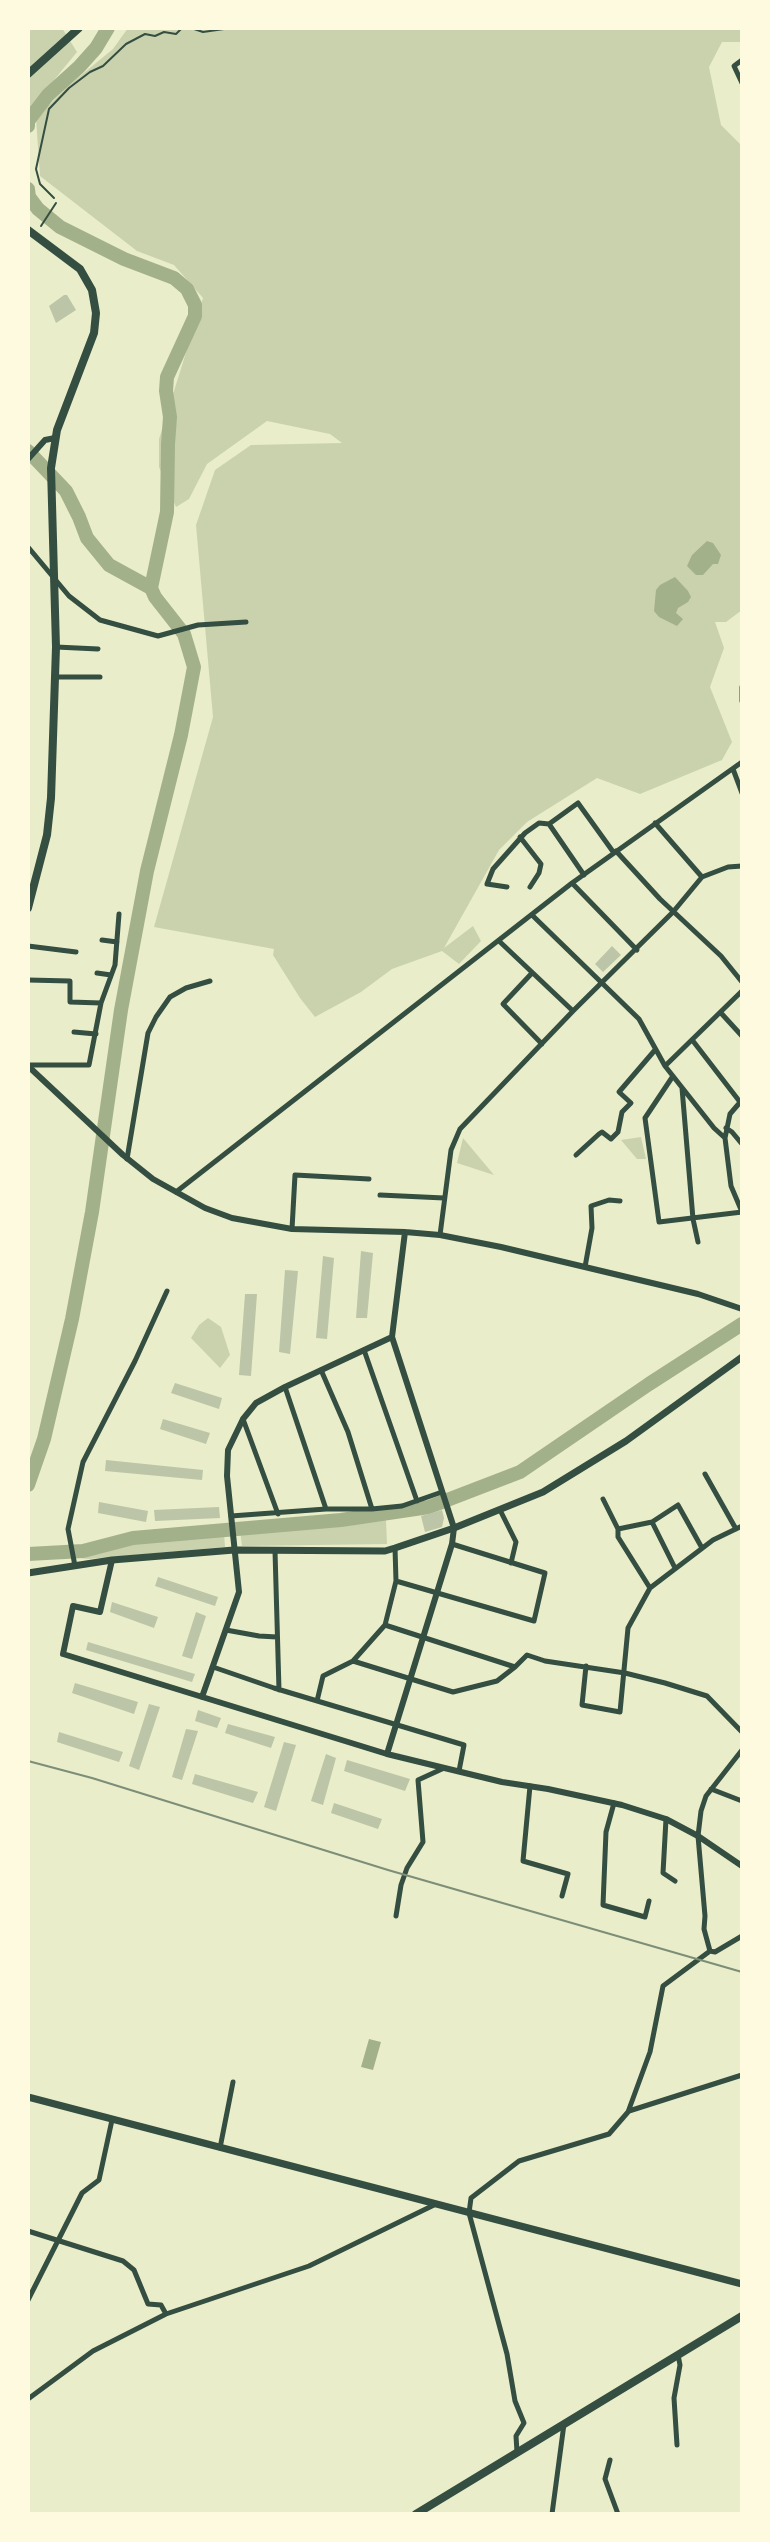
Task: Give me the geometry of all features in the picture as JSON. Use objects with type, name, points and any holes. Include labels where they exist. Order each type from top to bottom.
[{"type":"main road","points":[[28,74],[79,28]]},
{"type":"main road","points":[[28,908],[47,835],[51,794],[56,647],[51,468],[55,438],[94,333],[96,313],[92,290],[80,269],[30,234]]},
{"type":"main road","points":[[28,1573],[74,1562],[234,1550],[385,1551],[395,1548],[543,1492],[626,1441],[742,1357]]},
{"type":"main road","points":[[28,2097],[742,2284]]},
{"type":"main road","points":[[416,2514],[742,2316]]},
{"type":"street","points":[[742,60],[734,66],[742,83]]},
{"type":"street","points":[[28,459],[45,440],[55,438]]},
{"type":"street","points":[[28,547],[69,596],[100,620],[158,636],[198,625],[246,622]]},
{"type":"street","points":[[56,647],[98,649]]},
{"type":"street","points":[[55,677],[100,677]]},
{"type":"street","points":[[742,687],[742,701]]},
{"type":"street","points":[[176,1193],[572,883],[742,762]]},
{"type":"street","points":[[733,769],[742,793]]},
{"type":"street","points":[[507,887],[487,884],[493,869],[520,837],[539,823],[549,824],[578,803],[615,852],[721,956],[742,982]]},
{"type":"street","points":[[655,823],[702,877]]},
{"type":"street","points":[[549,824],[584,875]]},
{"type":"street","points":[[520,837],[541,864],[530,887]]},
{"type":"street","points":[[440,1235],[451,1150],[460,1129],[573,1011],[637,950],[702,877],[728,867],[742,866]]},
{"type":"street","points":[[572,883],[637,950]]},
{"type":"street","points":[[28,1065],[89,1065],[101,1003],[115,965],[119,914]]},
{"type":"street","points":[[532,915],[639,1019],[665,1066],[725,1138]]},
{"type":"street","points":[[102,940],[117,942]]},
{"type":"street","points":[[499,941],[573,1011]]},
{"type":"street","points":[[28,946],[76,952]]},
{"type":"street","points":[[97,973],[111,975]]},
{"type":"street","points":[[532,973],[503,1004],[542,1044]]},
{"type":"street","points":[[28,980],[70,981],[70,1002],[101,1003]]},
{"type":"street","points":[[125,1157],[148,1033],[170,997],[186,988],[210,981]]},
{"type":"street","points":[[665,1066],[742,991]]},
{"type":"street","points":[[721,1013],[742,1036]]},
{"type":"street","points":[[74,1032],[96,1034]]},
{"type":"street","points":[[673,1076],[645,1118],[659,1222],[742,1212],[731,1186],[725,1138],[730,1114],[741,1101],[693,1041]]},
{"type":"street","points":[[576,1155],[602,1132],[611,1139],[618,1132],[622,1112],[631,1103],[619,1092],[655,1050]]},
{"type":"street","points":[[28,1065],[125,1157],[153,1179],[232,1218],[292,1229],[440,1235],[698,1294],[742,1309]]},
{"type":"street","points":[[682,1087],[693,1219],[698,1242]]},
{"type":"street","points":[[726,1128],[742,1144]]},
{"type":"street","points":[[292,1229],[295,1175],[369,1179]]},
{"type":"street","points":[[380,1195],[444,1198]]},
{"type":"street","points":[[585,1267],[592,1228],[591,1206],[609,1200],[620,1201]]},
{"type":"street","points":[[387,1754],[452,1544],[454,1528],[392,1337],[405,1232]]},
{"type":"street","points":[[74,1562],[68,1529],[83,1462],[167,1291]]},
{"type":"street","points":[[202,1697],[239,1592],[230,1517],[228,1450],[243,1419],[256,1403],[285,1387],[392,1337]]},
{"type":"street","points":[[364,1349],[417,1501]]},
{"type":"street","points":[[321,1370],[348,1432],[372,1509]]},
{"type":"street","points":[[285,1387],[326,1509]]},
{"type":"street","points":[[243,1419],[278,1514]]},
{"type":"street","points":[[586,1666],[582,1705],[620,1712],[628,1628],[650,1588],[702,1548],[739,1527],[705,1474]]},
{"type":"street","points":[[230,1517],[402,1506],[442,1492]]},
{"type":"street","points":[[603,1499],[618,1529],[618,1537],[650,1588]]},
{"type":"street","points":[[618,1529],[652,1522],[678,1505],[702,1548]]},
{"type":"street","points":[[500,1510],[516,1542],[511,1563]]},
{"type":"street","points":[[652,1522],[675,1568]]},
{"type":"street","points":[[396,1581],[534,1621],[545,1573],[452,1544]]},
{"type":"street","points":[[317,1701],[323,1676],[353,1661],[385,1625],[396,1581],[395,1548]]},
{"type":"street","points":[[275,1551],[279,1690]]},
{"type":"street","points":[[112,1560],[100,1612],[73,1606],[63,1654],[387,1754],[502,1782],[614,1803],[666,1819],[742,1866]]},
{"type":"street","points":[[385,1625],[515,1667]]},
{"type":"street","points":[[226,1630],[277,1637]]},
{"type":"street","points":[[353,1661],[453,1692],[497,1681],[527,1655],[545,1661],[625,1673],[707,1696],[742,1732]]},
{"type":"street","points":[[213,1667],[464,1745],[459,1771]]},
{"type":"street","points":[[710,1951],[704,1929],[698,1836],[701,1811],[711,1789],[742,1750]]},
{"type":"street","points":[[396,1916],[407,1868],[423,1842],[418,1780],[442,1769]]},
{"type":"street","points":[[530,1786],[523,1861],[568,1874],[562,1896]]},
{"type":"street","points":[[711,1789],[742,1801]]},
{"type":"street","points":[[614,1803],[606,1832],[603,1905],[645,1917],[649,1901]]},
{"type":"street","points":[[666,1819],[663,1873],[675,1881]]},
{"type":"street","points":[[517,2452],[516,2436],[524,2423],[515,2401],[507,2354],[469,2213],[471,2198],[519,2161],[609,2134],[628,2112],[650,2052],[663,1986],[710,1951],[715,1952],[742,1936]]},
{"type":"street","points":[[628,2112],[742,2075]]},
{"type":"street","points":[[219,2149],[233,2082]]},
{"type":"street","points":[[28,2300],[82,2193],[99,2180],[112,2120]]},
{"type":"street","points":[[28,2399],[93,2351],[166,2314],[309,2266],[435,2204]]},
{"type":"street","points":[[28,2231],[123,2261],[134,2270],[148,2304],[161,2305],[166,2314]]},
{"type":"street","points":[[677,2445],[674,2398],[680,2365],[678,2355]]},
{"type":"street","points":[[552,2514],[564,2423]]},
{"type":"street","points":[[610,2460],[605,2479],[618,2514]]},
{"type":"lane","points":[[41,226],[57,202]]},
{"type":"path","points":[[57,202],[40,184],[36,169],[49,109],[69,88],[103,66],[126,44],[145,34],[176,34],[182,28]]},
{"type":"path","points":[[191,28],[203,32],[231,28]]},
{"type":"shaded area","points":[[28,28],[62,28],[77,52],[36,102],[28,131]]},
{"type":"shaded area","points":[[128,28],[742,28],[742,42],[722,42],[709,67],[721,125],[742,146],[742,610],[726,622],[715,622],[724,648],[710,687],[732,742],[722,760],[640,794],[597,778],[527,822],[499,850],[444,948],[473,926],[481,941],[459,964],[442,951],[392,969],[361,992],[315,1017],[273,955],[274,949],[154,927],[213,717],[196,525],[215,470],[251,445],[342,443],[330,434],[267,421],[207,464],[189,499],[176,507],[159,467],[159,439],[203,298],[174,265],[137,251],[40,176],[36,118],[68,86],[113,49]]},
{"type":"shaded area","points":[[707,541],[713,543],[721,555],[718,564],[713,564],[703,575],[696,575],[687,566],[692,555]]},
{"type":"shaded area","points":[[675,577],[691,597],[678,608],[676,613],[683,619],[677,626],[654,611],[656,590]]},
{"type":"shaded area","points":[[641,1137],[646,1159],[637,1159],[621,1140]]},
{"type":"shaded area","points":[[463,1138],[494,1175],[457,1163]]},
{"type":"shaded area","points":[[208,1318],[221,1327],[230,1355],[220,1368],[191,1338]]},
{"type":"shaded area","points":[[386,1520],[387,1544],[242,1546],[240,1530]]},
{"type":"shaded area","points":[[224,1533],[225,1547],[88,1559],[79,1555],[131,1540]]},
{"type":"shaded area","points":[[369,2039],[381,2042],[373,2070],[361,2067]]},
{"type":"building","points":[[64,295],[76,310],[56,323],[49,306]]},
{"type":"building","points":[[612,946],[621,955],[603,972],[595,964]]},
{"type":"building","points":[[361,1251],[373,1253],[367,1318],[356,1318]]},
{"type":"building","points":[[323,1256],[334,1258],[327,1339],[316,1338]]},
{"type":"building","points":[[285,1270],[298,1271],[290,1354],[279,1352]]},
{"type":"building","points":[[245,1294],[257,1294],[251,1376],[239,1375]]},
{"type":"building","points":[[175,1383],[222,1398],[219,1409],[171,1393]]},
{"type":"building","points":[[163,1419],[210,1433],[206,1444],[160,1429]]},
{"type":"building","points":[[106,1460],[203,1470],[202,1480],[105,1471]]},
{"type":"building","points":[[99,1502],[148,1511],[146,1522],[98,1513]]},
{"type":"building","points":[[219,1507],[220,1518],[155,1521],[154,1510]]},
{"type":"building","points":[[442,1510],[442,1527],[425,1532],[421,1516]]},
{"type":"building","points":[[158,1577],[218,1597],[215,1606],[155,1586]]},
{"type":"building","points":[[112,1602],[158,1617],[154,1628],[110,1612]]},
{"type":"building","points":[[196,1612],[206,1616],[192,1659],[182,1656]]},
{"type":"building","points":[[88,1642],[195,1674],[192,1682],[86,1650]]},
{"type":"building","points":[[75,1683],[138,1702],[134,1714],[72,1693]]},
{"type":"building","points":[[149,1704],[160,1707],[139,1770],[129,1766]]},
{"type":"building","points":[[198,1710],[221,1718],[217,1728],[195,1721]]},
{"type":"building","points":[[228,1724],[275,1737],[271,1748],[225,1733]]},
{"type":"building","points":[[186,1729],[198,1731],[182,1780],[172,1777]]},
{"type":"building","points":[[59,1732],[123,1752],[119,1762],[57,1742]]},
{"type":"building","points":[[284,1742],[296,1745],[276,1811],[264,1807]]},
{"type":"building","points":[[326,1754],[336,1758],[323,1805],[311,1801]]},
{"type":"building","points":[[347,1760],[410,1779],[405,1791],[344,1771]]},
{"type":"building","points":[[195,1774],[258,1792],[253,1803],[192,1784]]},
{"type":"building","points":[[334,1803],[382,1819],[378,1829],[331,1813]]},
{"type":"waterway","points":[[28,126],[28,121],[48,95],[79,67],[108,28]]},
{"type":"waterway","points":[[28,189],[29,197],[38,209],[60,227],[124,259],[174,278],[187,289],[195,305],[195,316],[167,377],[170,417],[167,512],[151,588],[184,634],[194,667],[181,735],[147,871],[121,1010],[92,1212],[72,1319],[44,1439],[28,1485]]},
{"type":"waterway","points":[[28,451],[66,491],[87,538],[109,565],[151,588]]},
{"type":"waterway","points":[[28,1554],[83,1551],[133,1538],[341,1520],[429,1507],[520,1472],[742,1324]]},
{"type":"railway","points":[[28,1761],[388,1870],[742,1972]]}]
